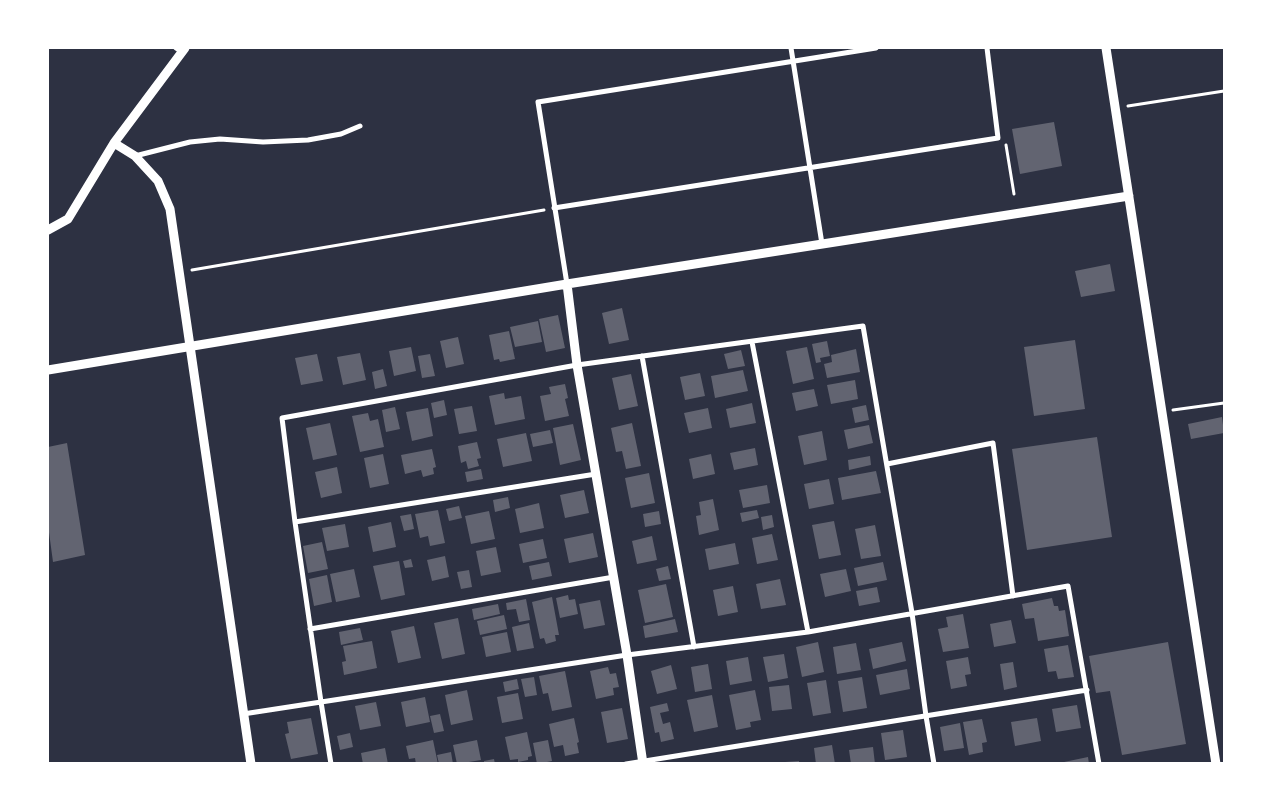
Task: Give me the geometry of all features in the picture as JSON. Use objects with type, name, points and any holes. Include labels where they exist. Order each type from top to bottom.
[{"type":"street","points":[[791,48],[822,244]]},
{"type":"street","points":[[643,762],[578,365],[538,102],[876,48]]},
{"type":"street","points":[[554,208],[998,138],[987,48]]},
{"type":"street","points":[[1106,48],[1216,764]]},
{"type":"street","points":[[48,230],[68,219],[114,143],[181,49]]},
{"type":"street","points":[[135,156],[190,142],[220,139],[263,142],[308,140],[341,134],[360,126]]},
{"type":"street","points":[[114,143],[135,156],[158,181],[170,209],[251,764]]},
{"type":"street","points":[[48,370],[567,284],[1129,196]]},
{"type":"street","points":[[331,764],[294,522],[282,418],[578,365],[863,326],[912,613],[934,764]]},
{"type":"street","points":[[752,342],[808,632]]},
{"type":"street","points":[[642,356],[694,647]]},
{"type":"street","points":[[887,464],[993,444],[1013,596]]},
{"type":"street","points":[[294,522],[596,474]]},
{"type":"street","points":[[310,629],[614,577]]},
{"type":"street","points":[[243,714],[627,655],[808,632],[1068,586],[1099,764]]},
{"type":"street","points":[[626,764],[1087,690]]},
{"type":"path","points":[[1116,108],[1224,91]]},
{"type":"path","points":[[998,138],[1006,145],[1014,194]]},
{"type":"path","points":[[179,272],[554,208]]},
{"type":"path","points":[[1162,411],[1224,403]]},
{"type":"building","points":[[1054,122],[1062,166],[1020,174],[1012,129]]},
{"type":"building","points":[[1110,264],[1115,291],[1081,297],[1075,271]]},
{"type":"building","points":[[622,308],[629,340],[609,344],[602,313]]},
{"type":"building","points":[[558,315],[565,348],[546,352],[539,319]]},
{"type":"building","points":[[538,321],[542,342],[515,347],[510,327]]},
{"type":"building","points":[[509,331],[515,359],[500,362],[499,359],[494,360],[489,335]]},
{"type":"building","points":[[458,337],[464,364],[446,368],[440,341]]},
{"type":"building","points":[[1075,340],[1085,409],[1034,416],[1024,347]]},
{"type":"building","points":[[827,341],[830,356],[820,358],[821,362],[816,363],[812,344]]},
{"type":"building","points":[[411,347],[416,371],[394,376],[389,351]]},
{"type":"building","points":[[807,347],[814,379],[793,384],[786,351]]},
{"type":"building","points":[[856,349],[860,372],[827,378],[824,364],[832,362],[831,355]]},
{"type":"building","points":[[741,350],[745,366],[728,369],[724,354]]},
{"type":"building","points":[[360,353],[366,380],[343,385],[337,357]]},
{"type":"building","points":[[317,354],[323,381],[301,385],[295,358]]},
{"type":"building","points":[[430,354],[435,376],[422,378],[418,356]]},
{"type":"building","points":[[383,369],[387,386],[375,389],[372,372]]},
{"type":"building","points":[[743,370],[748,391],[715,398],[711,376]]},
{"type":"building","points":[[700,373],[705,396],[685,400],[680,377]]},
{"type":"building","points":[[631,374],[638,406],[619,410],[612,378]]},
{"type":"building","points":[[855,380],[858,399],[831,404],[827,385]]},
{"type":"building","points":[[565,384],[568,398],[565,399],[569,416],[545,421],[540,396],[551,394],[549,387]]},
{"type":"building","points":[[814,389],[818,406],[796,411],[792,393]]},
{"type":"building","points":[[504,393],[505,399],[521,396],[525,419],[495,425],[489,396]]},
{"type":"building","points":[[444,400],[447,415],[434,418],[431,403]]},
{"type":"building","points":[[752,403],[756,423],[730,428],[726,409]]},
{"type":"building","points":[[866,405],[869,420],[855,423],[852,408]]},
{"type":"building","points":[[472,406],[477,431],[459,434],[454,409]]},
{"type":"building","points":[[395,407],[400,429],[386,432],[382,410]]},
{"type":"building","points":[[428,408],[433,436],[412,441],[406,412]]},
{"type":"building","points":[[708,408],[712,428],[689,433],[684,413]]},
{"type":"building","points":[[368,413],[370,421],[378,419],[384,447],[360,452],[352,416]]},
{"type":"building","points":[[1222,417],[1224,433],[1191,439],[1188,424]]},
{"type":"building","points":[[330,423],[337,455],[313,460],[306,428]]},
{"type":"building","points":[[632,423],[641,466],[626,469],[622,451],[616,452],[611,428]]},
{"type":"building","points":[[573,424],[581,460],[560,465],[553,428]]},
{"type":"building","points":[[869,425],[873,443],[848,449],[844,430]]},
{"type":"building","points":[[550,430],[553,443],[533,447],[530,434]]},
{"type":"building","points":[[822,431],[827,460],[804,465],[798,436]]},
{"type":"building","points":[[526,433],[532,461],[503,467],[497,439]]},
{"type":"building","points":[[1097,437],[1112,537],[1027,550],[1012,449]]},
{"type":"building","points":[[477,442],[481,458],[477,459],[479,466],[468,469],[466,461],[461,463],[458,446]]},
{"type":"building","points":[[67,443],[85,555],[53,562],[48,525],[48,447]]},
{"type":"building","points":[[755,448],[758,465],[734,470],[730,453]]},
{"type":"building","points":[[432,449],[436,467],[433,468],[434,474],[423,477],[421,470],[405,474],[401,455]]},
{"type":"building","points":[[383,454],[389,484],[370,488],[364,458]]},
{"type":"building","points":[[711,454],[715,474],[693,479],[689,459]]},
{"type":"building","points":[[870,456],[871,465],[849,470],[848,460]]},
{"type":"building","points":[[337,467],[342,493],[321,498],[315,472]]},
{"type":"building","points":[[481,469],[483,479],[467,482],[465,472]]},
{"type":"building","points":[[876,471],[881,493],[842,500],[838,478]]},
{"type":"building","points":[[649,473],[655,503],[631,508],[625,478]]},
{"type":"building","points":[[829,479],[834,504],[809,509],[804,484]]},
{"type":"building","points":[[767,485],[770,503],[743,508],[739,490]]},
{"type":"building","points":[[584,490],[589,513],[565,518],[560,495]]},
{"type":"building","points":[[508,497],[510,508],[495,512],[493,500]]},
{"type":"building","points":[[713,499],[719,530],[699,535],[696,516],[701,515],[699,502]]},
{"type":"building","points":[[539,503],[544,528],[520,533],[515,509]]},
{"type":"building","points":[[459,506],[462,518],[449,521],[446,509]]},
{"type":"building","points":[[438,510],[445,543],[430,546],[428,536],[420,538],[415,514]]},
{"type":"building","points":[[757,510],[759,518],[742,522],[740,513]]},
{"type":"building","points":[[489,511],[495,539],[471,544],[465,516]]},
{"type":"building","points":[[659,511],[661,524],[645,527],[643,514]]},
{"type":"building","points":[[411,514],[414,529],[404,531],[400,516]]},
{"type":"building","points":[[772,515],[774,527],[763,530],[761,517]]},
{"type":"building","points":[[834,521],[841,555],[819,559],[812,525]]},
{"type":"building","points":[[391,522],[396,547],[373,552],[368,527]]},
{"type":"building","points":[[345,524],[349,547],[327,551],[322,528]]},
{"type":"building","points":[[875,525],[881,556],[861,559],[855,529]]},
{"type":"building","points":[[593,533],[598,557],[569,563],[564,539]]},
{"type":"building","points":[[772,534],[778,560],[757,564],[752,538]]},
{"type":"building","points":[[652,536],[657,560],[637,564],[632,541]]},
{"type":"building","points":[[543,539],[547,558],[523,563],[519,544]]},
{"type":"building","points":[[322,542],[328,569],[308,573],[303,546]]},
{"type":"building","points":[[735,543],[739,564],[709,570],[705,549]]},
{"type":"building","points":[[496,547],[501,572],[481,576],[476,551]]},
{"type":"building","points":[[445,556],[449,577],[432,581],[427,560]]},
{"type":"building","points":[[411,559],[413,567],[405,568],[403,561]]},
{"type":"building","points":[[399,561],[405,595],[381,600],[373,566]]},
{"type":"building","points":[[549,562],[552,576],[532,580],[529,566]]},
{"type":"building","points":[[883,562],[887,580],[858,586],[854,568]]},
{"type":"building","points":[[668,566],[671,579],[659,581],[656,569]]},
{"type":"building","points":[[354,569],[360,597],[336,602],[330,574]]},
{"type":"building","points":[[846,569],[851,591],[825,597],[820,574]]},
{"type":"building","points":[[469,570],[472,587],[461,589],[457,572]]},
{"type":"building","points":[[327,575],[332,602],[314,606],[309,579]]},
{"type":"building","points":[[780,579],[786,605],[761,609],[756,584]]},
{"type":"building","points":[[666,584],[673,617],[645,623],[638,590]]},
{"type":"building","points":[[733,586],[738,612],[718,616],[713,590]]},
{"type":"building","points":[[877,587],[880,602],[859,606],[856,591]]},
{"type":"building","points":[[568,595],[569,600],[575,599],[578,614],[560,618],[556,598]]},
{"type":"building","points":[[552,597],[559,635],[555,635],[556,641],[546,644],[544,638],[540,639],[532,602]]},
{"type":"building","points":[[1052,598],[1054,606],[1058,606],[1059,611],[1065,610],[1069,636],[1038,641],[1034,618],[1025,619],[1022,604]]},
{"type":"building","points":[[526,599],[530,620],[519,622],[516,609],[507,610],[506,603]]},
{"type":"building","points":[[600,600],[605,625],[584,629],[579,604]]},
{"type":"building","points":[[498,604],[500,614],[474,620],[472,609]]},
{"type":"building","points":[[963,614],[969,648],[943,652],[938,629],[948,627],[946,617]]},
{"type":"building","points":[[504,615],[507,629],[480,635],[477,621]]},
{"type":"building","points":[[458,618],[465,654],[442,659],[434,623]]},
{"type":"building","points":[[675,619],[678,632],[645,638],[643,626]]},
{"type":"building","points":[[1011,620],[1016,643],[994,647],[990,624]]},
{"type":"building","points":[[529,623],[534,648],[517,651],[512,627]]},
{"type":"building","points":[[414,626],[421,658],[398,663],[391,631]]},
{"type":"building","points":[[360,628],[363,640],[341,645],[339,632]]},
{"type":"building","points":[[507,632],[511,652],[486,657],[482,637]]},
{"type":"building","points":[[372,641],[377,668],[344,675],[342,662],[346,661],[343,646]]},
{"type":"building","points":[[818,642],[824,672],[802,677],[796,647]]},
{"type":"building","points":[[902,642],[906,661],[873,669],[869,649]]},
{"type":"building","points":[[1168,642],[1186,744],[1122,755],[1110,691],[1096,693],[1089,656]]},
{"type":"building","points":[[856,643],[861,670],[837,674],[833,647]]},
{"type":"building","points":[[1068,645],[1074,677],[1058,679],[1056,671],[1048,672],[1044,649]]},
{"type":"building","points":[[784,654],[788,678],[768,682],[763,657]]},
{"type":"building","points":[[748,657],[752,681],[730,685],[726,661]]},
{"type":"building","points":[[968,657],[971,674],[965,675],[967,686],[951,689],[946,661]]},
{"type":"building","points":[[1013,662],[1017,687],[1004,690],[1000,664]]},
{"type":"building","points":[[708,664],[712,689],[695,692],[691,667]]},
{"type":"building","points":[[671,665],[677,689],[657,694],[651,671]]},
{"type":"building","points":[[608,667],[610,674],[616,673],[619,687],[613,688],[614,695],[596,699],[590,671]]},
{"type":"building","points":[[907,669],[910,689],[880,695],[876,675]]},
{"type":"building","points":[[565,671],[572,707],[552,711],[548,693],[543,694],[539,676]]},
{"type":"building","points":[[534,677],[537,695],[525,697],[521,679]]},
{"type":"building","points":[[862,677],[867,708],[843,712],[838,681]]},
{"type":"building","points":[[517,679],[519,689],[505,692],[503,682]]},
{"type":"building","points":[[826,680],[831,713],[813,716],[807,683]]},
{"type":"building","points":[[789,685],[792,709],[772,711],[769,687]]},
{"type":"building","points":[[467,690],[473,720],[451,725],[445,695]]},
{"type":"building","points":[[755,690],[761,720],[750,722],[751,727],[736,730],[729,695]]},
{"type":"building","points":[[518,693],[523,719],[502,723],[497,697]]},
{"type":"building","points":[[712,695],[718,727],[694,732],[687,700]]},
{"type":"building","points":[[425,697],[430,722],[406,727],[401,702]]},
{"type":"building","points":[[376,702],[381,726],[360,730],[355,706]]},
{"type":"building","points":[[667,703],[669,711],[660,713],[663,724],[670,722],[674,739],[661,742],[659,732],[655,733],[650,707]]},
{"type":"building","points":[[1077,705],[1081,728],[1056,732],[1052,709]]},
{"type":"building","points":[[622,708],[628,739],[607,743],[601,712]]},
{"type":"building","points":[[440,714],[444,731],[434,733],[430,716]]},
{"type":"building","points":[[311,718],[318,754],[291,759],[285,734],[289,733],[287,722]]},
{"type":"building","points":[[574,718],[579,742],[577,743],[579,753],[565,756],[563,745],[554,747],[549,724]]},
{"type":"building","points":[[1037,718],[1041,741],[1015,746],[1011,722]]},
{"type":"building","points":[[982,719],[987,742],[982,743],[983,752],[969,755],[963,722]]},
{"type":"building","points":[[960,723],[964,748],[944,751],[940,727]]},
{"type":"building","points":[[903,730],[907,757],[885,760],[881,733]]},
{"type":"building","points":[[527,732],[532,756],[528,757],[528,760],[518,762],[518,759],[510,760],[505,737]]},
{"type":"building","points":[[350,733],[353,747],[340,750],[337,736]]},
{"type":"building","points":[[433,740],[438,764],[416,764],[415,758],[409,759],[406,746]]},
{"type":"building","points":[[477,740],[481,760],[457,764],[453,745]]},
{"type":"building","points":[[548,740],[552,761],[537,764],[533,743]]},
{"type":"building","points":[[832,745],[835,764],[816,764],[814,748]]},
{"type":"building","points":[[873,747],[875,764],[851,764],[849,750]]},
{"type":"building","points":[[385,748],[388,764],[363,764],[361,753]]},
{"type":"building","points":[[451,752],[453,764],[439,764],[437,755]]},
{"type":"building","points":[[1088,757],[1089,764],[1064,764],[1064,762]]},
{"type":"building","points":[[494,759],[495,764],[484,764],[484,761]]},
{"type":"building","points":[[799,761],[799,764],[785,764],[785,762]]}]
